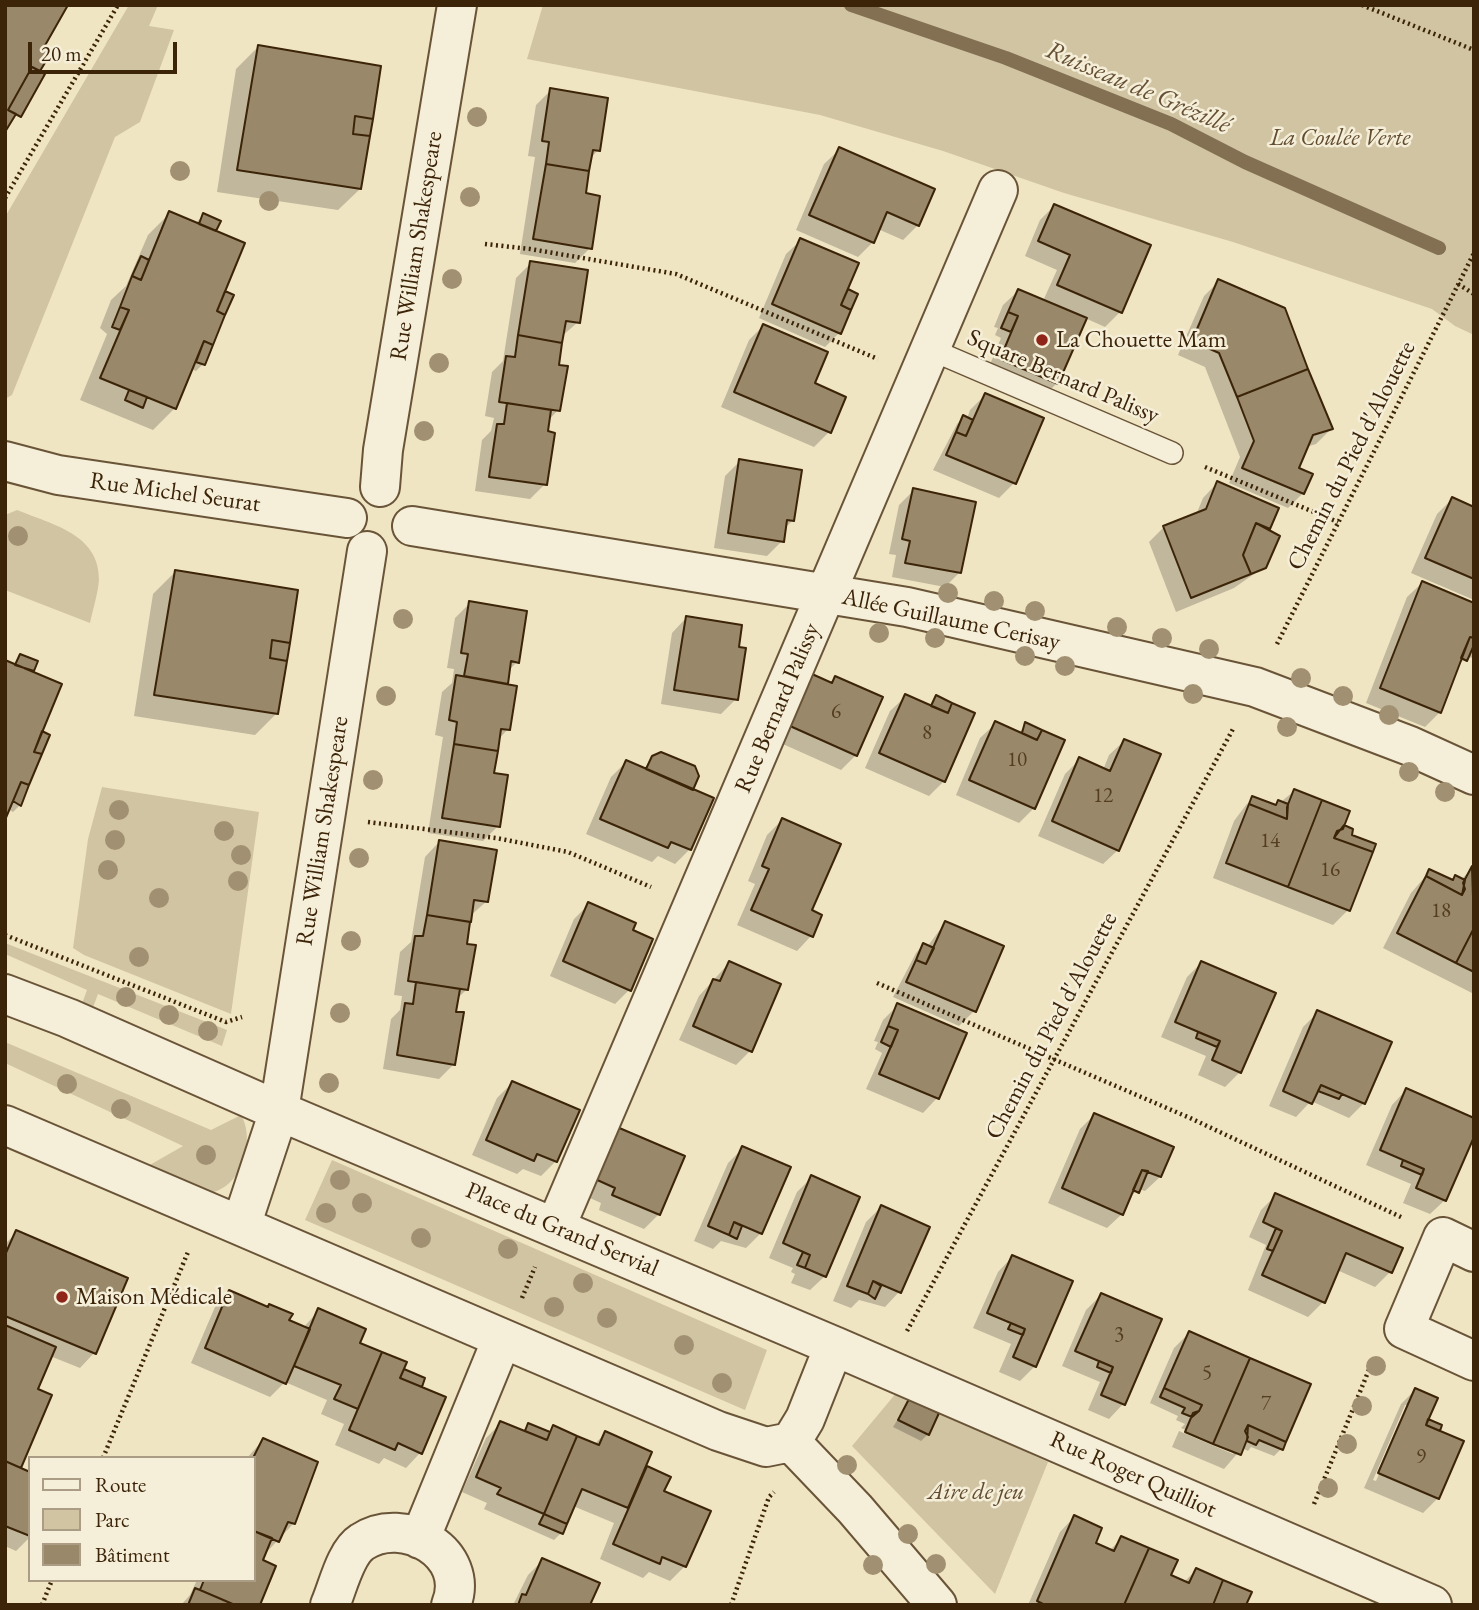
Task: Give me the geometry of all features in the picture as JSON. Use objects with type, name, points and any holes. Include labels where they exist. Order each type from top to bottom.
[{"type":"street","name":"Rue William Shakespeare","points":[[380,487],[383,450],[457,5]]},
{"type":"street","name":"Rue Bernard Palissy","points":[[548,1241],[998,190]]},
{"type":"street","name":"Rue Michel Seurat","points":[[5,461],[58,475],[347,518]]},
{"type":"street","points":[[380,487],[398,493],[405,499],[411,507],[412,526],[401,546],[379,554],[367,551],[349,533],[347,518],[349,507],[357,497],[367,489],[380,487]]},
{"type":"street","name":"Allée Guillaume Cerisay","points":[[412,526],[907,607],[1255,687],[1410,746],[1474,775]]},
{"type":"street","name":"Rue William Shakespeare","points":[[279,1111],[367,551]]},
{"type":"street","name":"Place du Grand Servial","points":[[5,994],[68,1018],[279,1111],[548,1241],[834,1346]]},
{"type":"street","points":[[241,1226],[279,1111]]},
{"type":"street","points":[[5,1125],[241,1226],[511,1322],[718,1431],[766,1447],[791,1443]]},
{"type":"street","points":[[1458,1245],[1404,1329],[1474,1361]]},
{"type":"street","points":[[420,1539],[511,1322]]},
{"type":"street","points":[[791,1443],[805,1419],[834,1346]]},
{"type":"street","name":"Rue Roger Quilliot","points":[[834,1346],[1432,1605]]},
{"type":"street","points":[[791,1443],[855,1509],[937,1605]]},
{"type":"street","points":[[330,1605],[353,1550],[363,1541],[395,1534],[420,1539],[449,1559],[456,1578],[451,1605]]},
{"type":"lane","name":"Square Bernard Palissy","points":[[926,363],[1172,453]]},
{"type":"path","points":[[5,198],[118,5]]},
{"type":"path","points":[[1362,5],[1474,50]]},
{"type":"path","points":[[485,244],[676,274],[926,363]]},
{"type":"path","name":"Chemin du Pied d'Alouette","points":[[1277,644],[1474,253]]},
{"type":"path","points":[[1458,284],[1474,294]]},
{"type":"path","points":[[1172,453],[1338,522]]},
{"type":"path","name":"Chemin du Pied d'Alouette","points":[[900,1343],[1235,725]]},
{"type":"path","points":[[326,816],[496,838],[568,852],[694,905]]},
{"type":"path","points":[[5,935],[226,1022],[242,1017]]},
{"type":"path","points":[[877,983],[1190,1118],[1458,1245]]},
{"type":"path","points":[[511,1322],[548,1241]]},
{"type":"path","points":[[104,1456],[190,1247]]},
{"type":"path","points":[[1311,1512],[1376,1353],[1404,1329]]},
{"type":"path","points":[[731,1605],[769,1497],[775,1491]]},
{"type":"path","points":[[42,1605],[51,1582]]},
{"type":"green space","points":[[129,5],[158,5],[149,26],[174,30],[140,122],[115,137],[12,395],[5,399],[5,217]]},
{"type":"green space","name":"La Coulée Verte","points":[[543,5],[1474,5],[1474,335],[1455,326],[1432,309],[1233,242],[1064,193],[943,151],[820,115],[527,59]]},
{"type":"green space","points":[[17,510],[71,533],[91,552],[97,564],[99,580],[90,623],[5,590],[5,515]]},
{"type":"green space","points":[[102,787],[259,812],[231,1014],[84,955],[73,948],[88,839]]},
{"type":"green space","points":[[5,943],[227,1030],[222,1046],[98,994],[91,1013],[80,1009],[87,990],[5,954]]},
{"type":"green space","points":[[5,1042],[211,1130],[241,1115],[246,1127],[247,1141],[240,1168],[223,1188],[211,1192],[197,1192],[178,1184],[148,1166],[183,1146],[5,1063]]},
{"type":"green space","points":[[332,1160],[767,1350],[745,1410],[305,1220]]},
{"type":"green space","name":"Aire de jeu","points":[[897,1392],[1048,1462],[995,1594],[852,1446]]},
{"type":"building","points":[[5,5],[68,5],[43,49],[51,53],[40,71],[32,67],[8,110],[16,114],[5,132]]},
{"type":"building","points":[[258,45],[381,66],[373,119],[355,116],[353,134],[370,136],[361,189],[237,170]]},
{"type":"building","points":[[32,67],[45,74],[21,117],[8,110]]},
{"type":"building","points":[[550,88],[608,98],[600,151],[593,150],[589,171],[546,164],[549,142],[542,141]]},
{"type":"building","points":[[355,116],[373,119],[370,136],[353,134]]},
{"type":"building","points":[[839,147],[935,189],[919,226],[887,212],[874,243],[809,215]]},
{"type":"building","points":[[546,164],[589,171],[586,193],[600,196],[592,249],[533,239]]},
{"type":"building","points":[[1054,204],[1151,245],[1122,313],[1057,285],[1070,255],[1038,241]]},
{"type":"building","points":[[169,211],[245,243],[217,311],[225,315],[213,345],[204,341],[176,409],[100,378],[129,310],[120,307],[132,276],[141,280]]},
{"type":"building","points":[[203,213],[221,221],[216,231],[199,224]]},
{"type":"building","points":[[800,238],[859,263],[841,305],[851,310],[841,334],[772,304]]},
{"type":"building","points":[[141,256],[149,260],[141,280],[132,276]]},
{"type":"building","points":[[530,261],[588,270],[580,323],[566,321],[562,343],[518,335]]},
{"type":"building","points":[[1218,279],[1285,308],[1308,369],[1237,397],[1219,353],[1192,341]]},
{"type":"building","points":[[848,289],[858,294],[851,310],[841,305]]},
{"type":"building","points":[[1018,289],[1087,318],[1058,384],[1000,359],[1018,316],[1008,312]]},
{"type":"building","points":[[225,291],[234,295],[225,315],[217,311]]},
{"type":"building","points":[[120,307],[129,310],[120,330],[112,327]]},
{"type":"building","points":[[1008,312],[1018,316],[1011,332],[1001,328]]},
{"type":"building","points":[[763,324],[828,352],[815,383],[846,397],[831,433],[734,392]]},
{"type":"building","points":[[518,335],[562,343],[559,365],[568,366],[560,411],[499,402],[506,356],[515,357]]},
{"type":"building","points":[[204,341],[213,345],[205,365],[196,362]]},
{"type":"building","points":[[1308,369],[1333,429],[1313,435],[1299,468],[1313,474],[1304,494],[1242,468],[1254,441],[1237,397]]},
{"type":"building","points":[[129,390],[147,397],[143,408],[125,400]]},
{"type":"building","points":[[985,393],[1044,418],[1016,484],[946,455],[956,432],[966,436]]},
{"type":"building","points":[[507,403],[551,410],[548,431],[555,433],[547,485],[489,477],[497,424],[504,424]]},
{"type":"building","points":[[963,415],[973,420],[966,436],[956,432]]},
{"type":"building","points":[[739,459],[802,470],[794,521],[787,520],[784,542],[728,533]]},
{"type":"building","points":[[1217,481],[1279,508],[1270,529],[1256,523],[1243,555],[1251,574],[1191,598],[1163,526],[1206,509]]},
{"type":"building","points":[[913,488],[976,502],[961,573],[905,563],[910,541],[902,539]]},
{"type":"building","points":[[1452,497],[1474,507],[1474,579],[1425,558]]},
{"type":"building","points":[[1256,523],[1280,536],[1266,568],[1251,574],[1243,555]]},
{"type":"building","points":[[175,570],[298,590],[290,643],[272,640],[270,658],[287,661],[278,714],[154,695]]},
{"type":"building","points":[[1422,581],[1474,603],[1474,638],[1470,637],[1441,713],[1380,688]]},
{"type":"building","points":[[469,601],[527,611],[519,663],[511,661],[508,684],[464,676],[468,654],[461,653]]},
{"type":"building","points":[[686,616],[742,625],[739,647],[746,648],[738,700],[674,690]]},
{"type":"building","points":[[1470,637],[1474,638],[1474,645],[1467,661],[1461,658]]},
{"type":"building","points":[[272,640],[290,643],[287,661],[270,658]]},
{"type":"building","points":[[20,654],[38,661],[34,671],[15,665]]},
{"type":"building","points":[[5,660],[62,684],[34,752],[42,754],[29,785],[21,782],[5,820]]},
{"type":"building","points":[[812,674],[832,683],[835,676],[883,697],[857,756],[790,726]]},
{"type":"building","points":[[456,675],[517,686],[510,730],[501,729],[498,751],[454,744],[457,722],[449,720]]},
{"type":"building","points":[[905,694],[948,713],[952,703],[975,713],[945,782],[879,753]]},
{"type":"building","points":[[936,695],[952,703],[948,713],[931,706]]},
{"type":"building","points":[[995,721],[1037,740],[1042,730],[1065,740],[1035,809],[969,780]]},
{"type":"building","points":[[1025,722],[1042,730],[1037,740],[1022,733]]},
{"type":"building","points":[[42,731],[50,735],[42,754],[34,752]]},
{"type":"building","points":[[1124,739],[1161,754],[1119,851],[1052,821],[1079,757],[1110,771]]},
{"type":"building","points":[[454,744],[498,751],[494,773],[508,775],[500,827],[442,818]]},
{"type":"building","points":[[661,752],[695,766],[699,776],[693,790],[646,769],[652,756]]},
{"type":"building","points":[[626,760],[714,798],[691,850],[671,842],[668,848],[600,819]]},
{"type":"building","points":[[21,782],[29,785],[21,806],[13,801]]},
{"type":"building","points":[[1294,789],[1322,800],[1288,887],[1226,863],[1249,804],[1287,819],[1287,807]]},
{"type":"building","points":[[1252,796],[1276,805],[1278,800],[1288,804],[1287,819],[1249,804]]},
{"type":"building","points":[[1322,800],[1350,811],[1343,829],[1337,831],[1334,838],[1373,852],[1350,911],[1288,887]]},
{"type":"building","points":[[782,818],[841,844],[812,910],[822,915],[813,937],[751,910],[769,869],[762,866]]},
{"type":"building","points":[[1344,825],[1353,829],[1352,835],[1376,844],[1373,852],[1334,838]]},
{"type":"building","points":[[439,840],[497,850],[488,902],[474,900],[471,922],[427,915]]},
{"type":"building","points":[[1472,866],[1474,928],[1456,963],[1397,933],[1426,876],[1462,895],[1465,889],[1463,883]]},
{"type":"building","points":[[1429,869],[1453,880],[1455,875],[1465,880],[1462,895],[1426,876]]},
{"type":"building","points":[[588,902],[636,923],[633,930],[653,939],[631,991],[563,961]]},
{"type":"building","points":[[427,915],[470,922],[467,944],[476,945],[468,990],[408,981],[415,936],[423,936]]},
{"type":"building","points":[[945,921],[1004,946],[976,1012],[906,982],[916,960],[926,964]]},
{"type":"building","points":[[1474,928],[1474,972],[1456,963]]},
{"type":"building","points":[[923,943],[934,948],[926,964],[916,960]]},
{"type":"building","points":[[729,961],[781,984],[752,1052],[693,1026],[713,979],[720,981]]},
{"type":"building","points":[[1201,961],[1276,993],[1241,1073],[1212,1060],[1220,1041],[1175,1022]]},
{"type":"building","points":[[416,982],[460,989],[456,1012],[464,1012],[455,1065],[397,1055],[405,1003],[413,1004]]},
{"type":"building","points":[[897,1003],[967,1033],[939,1099],[879,1074],[898,1030],[888,1026]]},
{"type":"building","points":[[1317,1010],[1392,1042],[1365,1104],[1321,1085],[1312,1104],[1283,1091]]},
{"type":"building","points":[[888,1026],[898,1030],[891,1047],[881,1042]]},
{"type":"building","points":[[1198,1032],[1220,1041],[1217,1047],[1196,1038]]},
{"type":"building","points":[[512,1081],[580,1110],[557,1162],[537,1154],[534,1161],[486,1140]]},
{"type":"building","points":[[1321,1085],[1342,1094],[1339,1099],[1318,1091]]},
{"type":"building","points":[[1406,1088],[1474,1118],[1474,1137],[1446,1201],[1416,1188],[1424,1169],[1380,1150]]},
{"type":"building","points":[[1094,1113],[1174,1147],[1161,1177],[1142,1170],[1123,1215],[1062,1188]]},
{"type":"building","points":[[617,1127],[685,1156],[660,1215],[612,1195],[615,1188],[595,1179]]},
{"type":"building","points":[[742,1146],[791,1167],[762,1234],[734,1222],[729,1235],[708,1226]]},
{"type":"building","points":[[1403,1160],[1424,1169],[1422,1175],[1401,1166]]},
{"type":"building","points":[[1142,1170],[1148,1171],[1139,1193],[1133,1190]]},
{"type":"building","points":[[811,1175],[860,1197],[826,1277],[805,1268],[810,1255],[783,1243]]},
{"type":"building","points":[[1275,1193],[1403,1248],[1392,1273],[1346,1253],[1325,1303],[1262,1275],[1282,1231],[1263,1222]]},
{"type":"building","points":[[881,1205],[930,1227],[901,1293],[873,1281],[868,1294],[847,1286]]},
{"type":"building","points":[[734,1222],[742,1226],[737,1239],[729,1235]]},
{"type":"building","points":[[1276,1228],[1282,1231],[1273,1251],[1267,1249]]},
{"type":"building","name":"Maison Médicale","points":[[16,1230],[128,1278],[96,1354],[5,1316],[5,1255]]},
{"type":"building","points":[[803,1252],[810,1255],[805,1268],[797,1265]]},
{"type":"building","points":[[1012,1255],[1073,1281],[1036,1367],[1013,1357],[1025,1329],[987,1313]]},
{"type":"building","points":[[873,1281],[881,1286],[875,1299],[868,1294]]},
{"type":"building","points":[[229,1290],[268,1307],[269,1304],[293,1314],[289,1320],[310,1329],[286,1384],[205,1348]]},
{"type":"building","points":[[1101,1293],[1162,1319],[1125,1405],[1101,1395],[1113,1367],[1075,1351]]},
{"type":"building","points":[[318,1308],[366,1329],[360,1343],[382,1352],[358,1409],[334,1399],[341,1385],[294,1366]]},
{"type":"building","points":[[1011,1323],[1025,1329],[1023,1335],[1008,1329]]},
{"type":"building","points":[[5,1325],[56,1347],[38,1389],[52,1395],[21,1468],[5,1461]]},
{"type":"building","points":[[1189,1331],[1250,1358],[1213,1444],[1185,1432],[1193,1413],[1199,1411],[1202,1405],[1164,1388]]},
{"type":"building","points":[[382,1352],[407,1362],[400,1378],[446,1397],[422,1454],[398,1443],[395,1450],[349,1430]]},
{"type":"building","points":[[1250,1358],[1311,1384],[1286,1442],[1248,1425],[1245,1431],[1248,1437],[1241,1455],[1213,1444]]},
{"type":"building","points":[[1099,1361],[1113,1367],[1111,1373],[1097,1367]]},
{"type":"building","points":[[404,1369],[425,1378],[422,1387],[400,1378]]},
{"type":"building","points":[[1164,1388],[1202,1405],[1199,1411],[1192,1417],[1182,1413],[1185,1408],[1160,1397]]},
{"type":"building","points":[[1415,1388],[1438,1398],[1426,1425],[1464,1441],[1439,1499],[1378,1473]]},
{"type":"building","points":[[909,1399],[939,1413],[929,1435],[898,1420]]},
{"type":"building","points":[[1428,1419],[1442,1425],[1440,1431],[1426,1425]]},
{"type":"building","points":[[500,1421],[547,1440],[553,1425],[577,1436],[544,1514],[497,1494],[501,1488],[476,1477]]},
{"type":"building","points":[[528,1423],[550,1432],[547,1440],[525,1431]]},
{"type":"building","points":[[1248,1425],[1286,1442],[1283,1450],[1259,1440],[1256,1445],[1247,1441]]},
{"type":"building","points":[[605,1431],[652,1452],[628,1508],[582,1489],[567,1524],[544,1514],[577,1436],[599,1445]]},
{"type":"building","points":[[263,1438],[318,1462],[295,1524],[288,1522],[279,1542],[256,1532],[254,1456]]},
{"type":"building","points":[[5,1461],[28,1471],[28,1535],[5,1526]]},
{"type":"building","points":[[647,1466],[671,1477],[664,1491],[711,1511],[686,1567],[662,1557],[660,1564],[613,1544]]},
{"type":"building","points":[[544,1514],[567,1524],[563,1534],[539,1524]]},
{"type":"building","points":[[1074,1515],[1102,1528],[1096,1543],[1114,1551],[1121,1536],[1149,1548],[1124,1605],[1045,1605],[1037,1601]]},
{"type":"building","points":[[256,1532],[272,1538],[263,1560],[276,1566],[260,1605],[235,1605],[200,1590],[203,1582],[256,1582]]},
{"type":"building","points":[[1149,1548],[1178,1560],[1171,1575],[1189,1583],[1196,1568],[1223,1580],[1213,1605],[1124,1605]]},
{"type":"building","points":[[542,1558],[600,1583],[590,1605],[518,1605],[522,1594],[526,1595]]},
{"type":"building","points":[[1223,1580],[1252,1592],[1246,1605],[1213,1605]]},
{"type":"building","points":[[195,1588],[200,1590],[235,1605],[188,1605]]},
{"type":"waterway","name":"Ruisseau de Grézillé","points":[[851,5],[1006,58],[1171,124],[1245,162],[1439,248]]},
{"type":"place","name":"La Chouette Mam","points":[[1042,340]]},
{"type":"place","name":"Maison Médicale","points":[[62,1297]]}]
